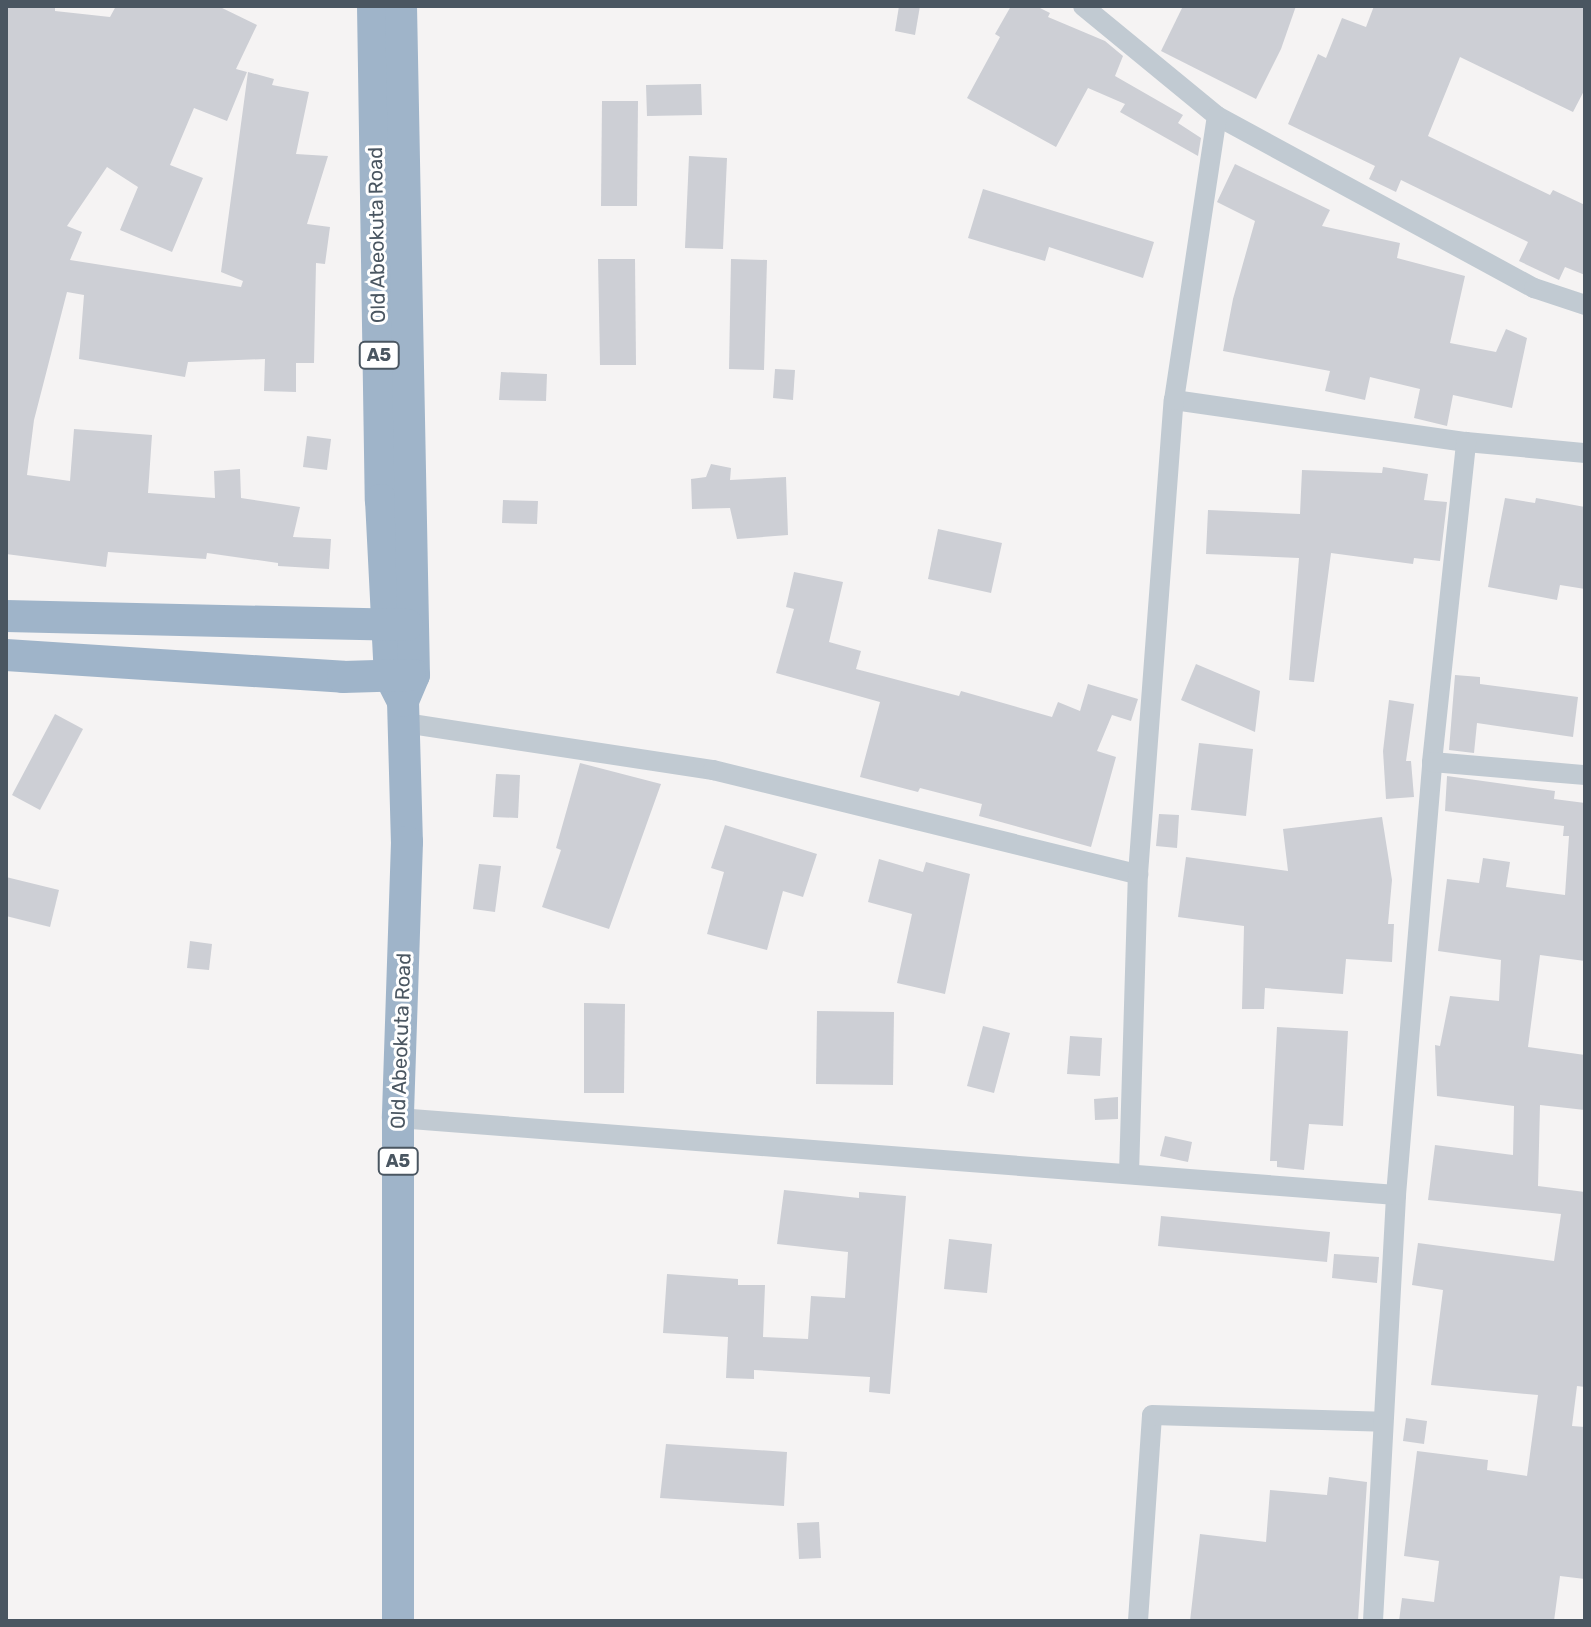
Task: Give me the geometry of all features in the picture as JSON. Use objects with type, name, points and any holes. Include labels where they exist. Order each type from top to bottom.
[{"type":"highway","name":"Old Abeokuta Road","points":[[373,6],[381,500],[386,588],[400,625]]},
{"type":"highway","name":"Old Abeokuta Road","points":[[398,1621],[398,1118],[407,842],[400,625],[401,6]]},
{"type":"highway","points":[[333,621],[371,602],[386,588]]},
{"type":"highway","points":[[6,616],[333,621],[400,625]]},
{"type":"highway","points":[[6,655],[343,677],[403,694]]},
{"type":"street","points":[[1083,6],[1217,116],[1534,288],[1585,305]]},
{"type":"street","points":[[1129,1174],[1138,874],[1174,400],[1217,116]]},
{"type":"street","points":[[1174,400],[1466,442],[1585,453]]},
{"type":"street","points":[[1373,1621],[1396,1195],[1432,762],[1466,442]]},
{"type":"street","points":[[403,694],[1138,874]]},
{"type":"street","points":[[1432,762],[1585,775]]},
{"type":"street","points":[[398,1118],[1396,1195]]},
{"type":"street","points":[[1138,1621],[1152,1415],[1383,1422]]},
{"type":"building","points":[[6,6],[55,6],[55,11],[110,17],[116,6],[218,6],[257,25],[236,69],[247,72],[227,121],[194,108],[170,165],[203,178],[172,252],[120,230],[138,187],[107,167],[67,226],[82,232],[70,260],[241,287],[243,281],[221,272],[248,72],[274,79],[272,85],[309,92],[296,154],[328,156],[307,224],[330,227],[325,264],[316,263],[314,363],[296,363],[296,392],[264,391],[265,359],[188,362],[185,377],[79,359],[84,295],[67,292],[34,420],[27,475],[70,481],[74,429],[152,435],[148,493],[215,498],[214,471],[240,469],[241,498],[300,507],[293,537],[331,539],[329,569],[278,566],[278,563],[207,553],[206,559],[108,552],[106,567],[6,554]]},
{"type":"building","points":[[899,6],[920,6],[915,35],[895,31]]},
{"type":"building","points":[[1011,6],[1036,6],[1050,13],[1048,17],[1105,41],[1123,56],[1115,76],[1183,115],[1178,123],[1201,138],[1198,156],[1120,112],[1125,104],[1088,88],[1056,147],[967,98],[1000,37],[995,34]]},
{"type":"building","points":[[1183,6],[1296,6],[1281,49],[1256,99],[1161,51]]},
{"type":"building","points":[[1374,6],[1585,6],[1585,89],[1573,112],[1460,57],[1428,136],[1550,195],[1553,190],[1585,205],[1585,275],[1565,267],[1559,280],[1519,261],[1528,242],[1401,180],[1396,192],[1369,179],[1375,166],[1288,124],[1318,54],[1326,58],[1342,18],[1366,27]]},
{"type":"building","points":[[701,84],[702,115],[647,116],[646,85]]},
{"type":"building","points":[[602,101],[638,101],[637,206],[601,206]]},
{"type":"building","points":[[689,156],[727,158],[723,249],[685,248]]},
{"type":"building","points":[[1235,164],[1330,210],[1322,226],[1400,243],[1397,258],[1465,276],[1450,343],[1496,352],[1506,329],[1527,338],[1512,408],[1453,395],[1447,426],[1414,418],[1420,389],[1370,377],[1365,400],[1325,391],[1330,371],[1223,351],[1233,299],[1255,221],[1217,202]]},
{"type":"building","points":[[983,189],[1154,242],[1143,278],[1049,247],[1045,261],[968,238]]},
{"type":"building","points":[[598,259],[635,259],[636,365],[600,365]]},
{"type":"building","points":[[731,259],[767,260],[764,370],[729,369]]},
{"type":"building","points":[[775,369],[795,370],[793,400],[773,398]]},
{"type":"building","points":[[501,372],[547,374],[546,401],[499,400]]},
{"type":"building","points":[[307,436],[331,439],[327,470],[303,467]]},
{"type":"building","points":[[711,464],[731,468],[730,480],[786,477],[788,535],[737,539],[730,508],[692,509],[691,479],[706,477]]},
{"type":"building","points":[[1383,467],[1428,474],[1424,500],[1447,502],[1440,561],[1414,558],[1413,564],[1331,553],[1314,682],[1289,680],[1299,558],[1206,554],[1208,510],[1300,514],[1302,470],[1382,473]]},
{"type":"building","points":[[1505,498],[1535,503],[1536,498],[1585,507],[1585,589],[1560,585],[1557,600],[1488,587]]},
{"type":"building","points":[[503,500],[538,501],[537,524],[502,523]]},
{"type":"building","points":[[938,529],[1002,543],[991,593],[928,579]]},
{"type":"building","points":[[794,572],[843,582],[829,642],[861,651],[856,669],[959,696],[961,691],[1052,717],[1058,702],[1080,711],[1088,684],[1138,699],[1131,721],[1112,715],[1097,751],[1116,757],[1091,847],[979,816],[982,804],[860,777],[880,702],[776,673],[794,609],[786,607]]},
{"type":"building","points":[[1196,664],[1260,691],[1255,732],[1181,700]]},
{"type":"building","points":[[1455,675],[1480,677],[1480,684],[1578,697],[1573,737],[1477,723],[1474,753],[1449,750]]},
{"type":"building","points":[[1389,700],[1414,704],[1406,761],[1411,761],[1414,797],[1386,799],[1383,751]]},
{"type":"building","points":[[55,714],[83,729],[40,810],[12,795]]},
{"type":"building","points":[[1199,743],[1253,749],[1246,816],[1191,810]]},
{"type":"building","points":[[580,763],[661,784],[609,929],[542,907],[561,850],[556,848]]},
{"type":"building","points":[[496,774],[520,775],[518,818],[493,817]]},
{"type":"building","points":[[1447,776],[1555,791],[1554,799],[1585,803],[1585,961],[1540,955],[1528,1047],[1585,1055],[1585,1110],[1540,1105],[1538,1186],[1585,1192],[1585,1387],[1577,1386],[1572,1426],[1585,1427],[1585,1579],[1560,1576],[1554,1621],[1399,1621],[1402,1598],[1434,1602],[1439,1561],[1404,1556],[1417,1451],[1488,1460],[1487,1470],[1527,1476],[1538,1395],[1431,1385],[1443,1290],[1412,1285],[1418,1243],[1554,1261],[1561,1214],[1428,1200],[1435,1145],[1513,1155],[1514,1106],[1437,1096],[1435,1045],[1440,1046],[1450,996],[1499,1001],[1501,960],[1438,951],[1447,879],[1479,883],[1483,858],[1510,862],[1506,887],[1565,895],[1569,836],[1563,836],[1564,826],[1445,811]]},
{"type":"building","points":[[1159,814],[1179,815],[1177,848],[1156,846]]},
{"type":"building","points":[[1382,817],[1392,880],[1388,924],[1394,924],[1392,962],[1346,959],[1343,994],[1265,988],[1264,1009],[1242,1009],[1244,926],[1178,917],[1186,857],[1288,871],[1283,829]]},
{"type":"building","points":[[725,825],[817,854],[803,897],[783,891],[767,950],[707,934],[724,872],[711,868]]},
{"type":"building","points":[[879,859],[923,872],[926,862],[970,874],[945,994],[897,983],[912,914],[868,902]]},
{"type":"building","points":[[479,864],[501,866],[495,912],[473,909]]},
{"type":"building","points":[[6,877],[59,890],[50,927],[6,916]]},
{"type":"building","points":[[190,941],[212,944],[209,970],[187,968]]},
{"type":"building","points":[[584,1003],[625,1004],[624,1093],[584,1093]]},
{"type":"building","points":[[817,1011],[894,1012],[893,1085],[816,1084]]},
{"type":"building","points":[[983,1026],[1010,1033],[994,1093],[967,1086]]},
{"type":"building","points":[[1277,1027],[1348,1031],[1343,1126],[1309,1124],[1304,1170],[1277,1167],[1277,1161],[1270,1161]]},
{"type":"building","points":[[1070,1036],[1102,1038],[1100,1076],[1067,1074]]},
{"type":"building","points":[[1118,1097],[1118,1119],[1095,1120],[1094,1099]]},
{"type":"building","points":[[1165,1136],[1192,1142],[1188,1162],[1160,1156]]},
{"type":"building","points":[[784,1190],[859,1198],[859,1192],[906,1196],[890,1394],[869,1392],[870,1377],[754,1370],[754,1379],[726,1378],[728,1337],[663,1333],[667,1274],[738,1279],[738,1285],[765,1285],[763,1337],[808,1339],[811,1296],[845,1298],[848,1252],[777,1244]]},
{"type":"building","points":[[1161,1216],[1330,1232],[1327,1262],[1158,1246]]},
{"type":"building","points":[[949,1239],[992,1244],[987,1293],[944,1289]]},
{"type":"building","points":[[1334,1254],[1379,1257],[1377,1283],[1332,1278]]},
{"type":"building","points":[[1406,1418],[1427,1421],[1424,1444],[1403,1441]]},
{"type":"building","points":[[666,1444],[787,1452],[784,1506],[660,1498]]},
{"type":"building","points":[[1329,1477],[1367,1482],[1358,1621],[1190,1621],[1200,1534],[1266,1542],[1270,1490],[1327,1495]]},
{"type":"building","points":[[819,1522],[821,1558],[799,1559],[797,1523]]}]
